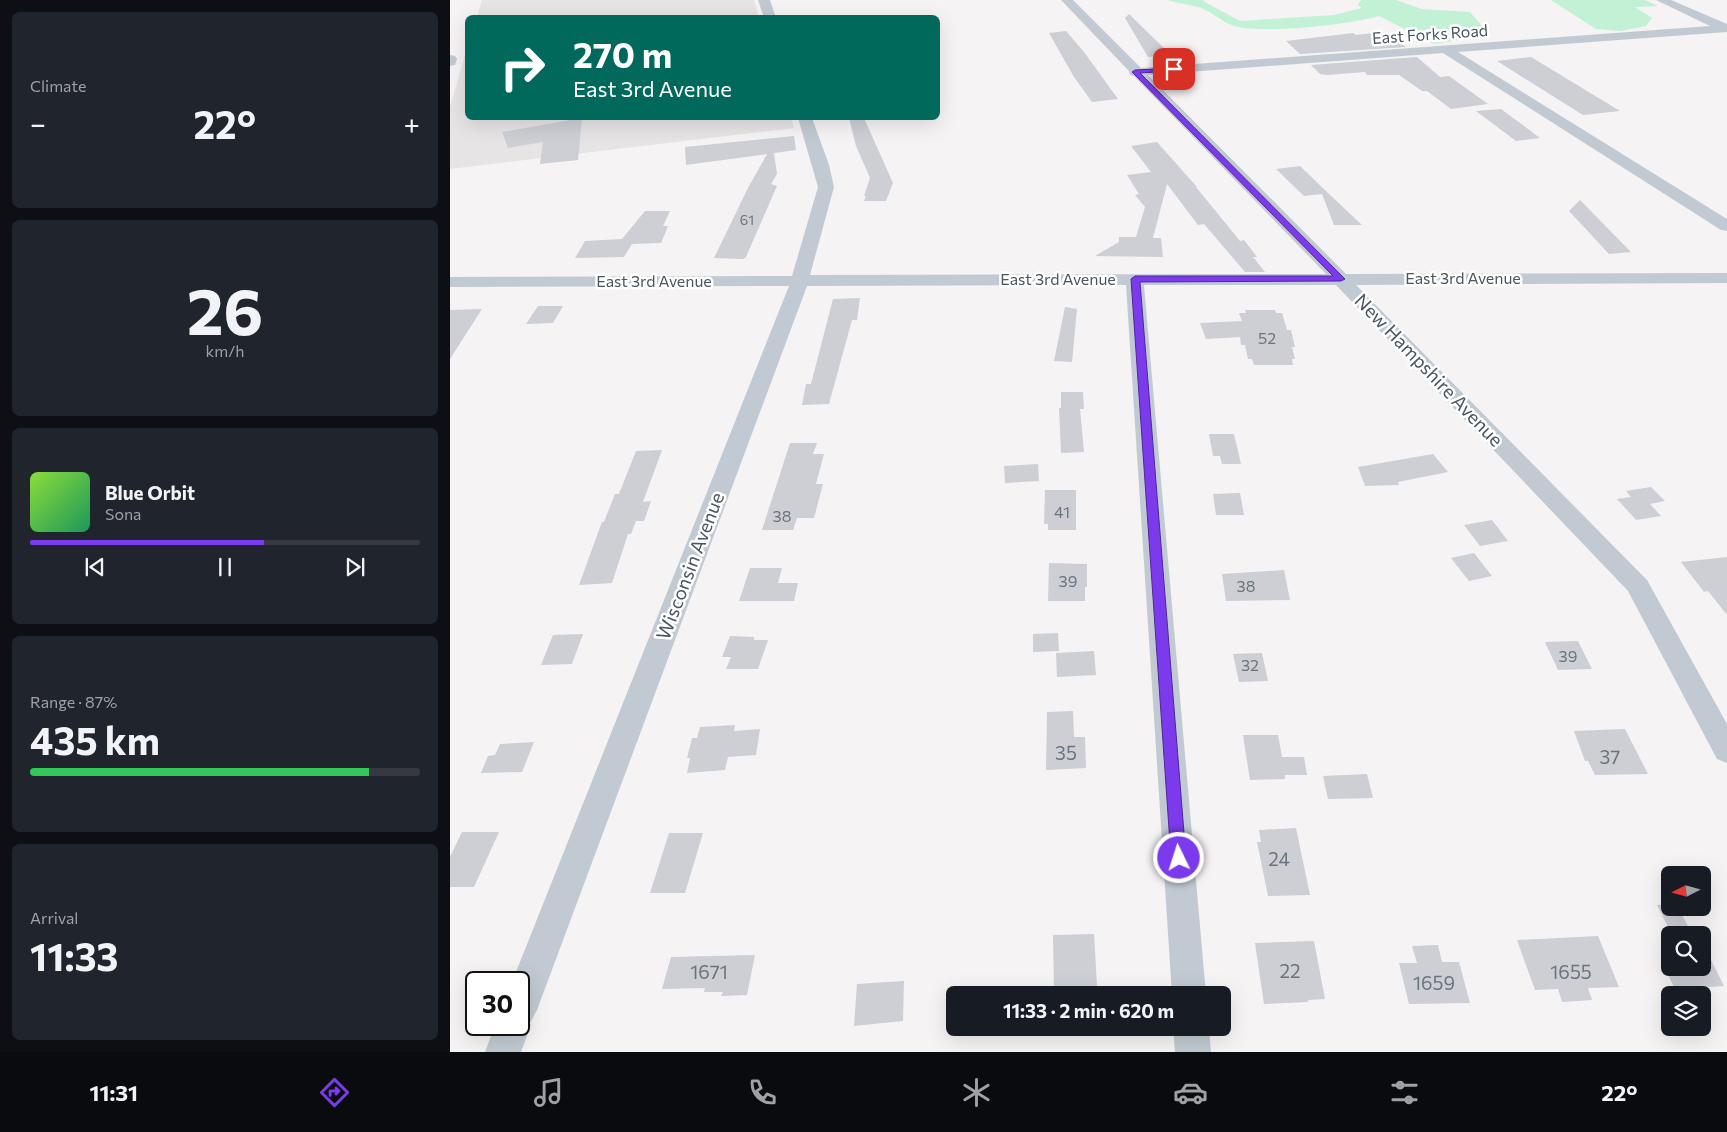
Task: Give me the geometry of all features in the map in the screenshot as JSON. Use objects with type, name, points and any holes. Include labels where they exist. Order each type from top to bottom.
[{"type":"street","points":[[764,0],[769,15]]},
{"type":"street","name":"New Hampshire Avenue","points":[[1067,0],[1135,72],[1341,279],[1638,586],[1727,751]]},
{"type":"street","points":[[1662,0],[1727,29]]},
{"type":"street","name":"East Forks Road","points":[[1135,72],[1727,29]]},
{"type":"street","points":[[1445,50],[1727,226]]},
{"type":"street","name":"Wisconsin Avenue","points":[[530,981],[800,280],[826,187],[821,165],[806,120]]},
{"type":"street","name":"East 3rd Avenue","points":[[450,282],[1727,278]]},
{"type":"street","points":[[1135,279],[1188,986]]},
{"type":"street","points":[[503,1052],[509,1036]]},
{"type":"street","points":[[1192,1036],[1193,1052]]},
{"type":"shaded area","points":[[482,0],[754,0],[758,15],[478,15]]},
{"type":"shaded area","points":[[465,55],[465,120],[792,120],[794,128],[450,169],[450,107]]},
{"type":"green space","points":[[1168,0],[1205,0],[1203,1],[1240,21],[1334,15],[1362,8],[1358,5],[1361,0],[1396,0],[1422,9],[1470,12],[1490,35],[1434,44],[1379,16],[1309,27],[1252,29],[1233,26],[1201,8]]},
{"type":"green space","points":[[1551,0],[1645,0],[1658,6],[1635,7],[1652,18],[1646,26],[1621,31],[1596,29]]},
{"type":"building","points":[[1129,14],[1171,55],[1148,57],[1125,18]]},
{"type":"building","points":[[1066,31],[1084,52],[1118,99],[1092,102],[1074,77],[1049,33]]},
{"type":"building","points":[[1353,33],[1356,35],[1374,33],[1381,36],[1391,35],[1406,47],[1300,54],[1286,41]]},
{"type":"building","points":[[1417,57],[1440,77],[1449,76],[1488,104],[1451,109],[1427,91],[1422,91],[1399,75],[1367,75],[1365,72],[1327,75],[1320,74],[1311,65]]},
{"type":"building","points":[[1531,57],[1620,111],[1583,115],[1497,61]]},
{"type":"building","points":[[1501,109],[1540,138],[1516,141],[1476,111]]},
{"type":"building","points":[[571,120],[582,120],[578,160],[540,164],[543,142],[508,148],[502,132]]},
{"type":"building","points":[[850,120],[865,120],[893,183],[886,201],[864,201],[870,178],[856,146]]},
{"type":"building","points":[[794,136],[796,150],[774,153],[777,174],[771,184],[777,186],[746,257],[743,259],[714,258],[767,154],[686,165],[685,147]]},
{"type":"building","points":[[1157,142],[1197,187],[1240,241],[1244,240],[1257,257],[1253,257],[1265,272],[1245,272],[1204,224],[1198,225],[1167,184],[1153,238],[1161,238],[1163,257],[1095,256],[1119,242],[1119,237],[1136,237],[1145,207],[1135,195],[1139,194],[1127,175],[1151,172],[1131,146]]},
{"type":"building","points":[[1300,166],[1362,225],[1334,225],[1322,194],[1304,196],[1276,169]]},
{"type":"building","points":[[1580,200],[1631,252],[1609,254],[1569,211]]},
{"type":"building","points":[[645,211],[670,211],[663,226],[668,226],[661,243],[632,244],[624,257],[575,258],[585,241],[622,239]]},
{"type":"building","points":[[860,298],[857,320],[852,320],[829,404],[802,405],[806,384],[811,384],[833,299]]},
{"type":"building","points":[[538,306],[563,306],[553,323],[526,324]]},
{"type":"building","points":[[1065,307],[1077,309],[1072,362],[1054,361]]},
{"type":"building","points":[[482,309],[450,359],[450,310]]},
{"type":"building","points":[[1245,310],[1275,310],[1276,313],[1282,313],[1287,330],[1291,330],[1295,347],[1292,347],[1295,359],[1292,359],[1293,365],[1254,365],[1252,359],[1248,359],[1245,345],[1241,345],[1240,337],[1206,339],[1200,323],[1242,321],[1239,313],[1246,313]]},
{"type":"building","points":[[1061,392],[1083,392],[1084,409],[1080,409],[1084,452],[1061,453],[1059,408],[1061,408]]},
{"type":"building","points":[[1209,434],[1234,434],[1241,464],[1222,464],[1220,456],[1213,456]]},
{"type":"building","points":[[790,443],[817,443],[813,454],[824,454],[816,484],[823,484],[814,518],[797,518],[793,530],[762,530]]},
{"type":"building","points":[[662,450],[643,502],[651,501],[644,521],[636,521],[631,534],[628,534],[612,583],[579,585],[602,522],[604,522],[615,494],[619,494],[636,451]]},
{"type":"building","points":[[1433,454],[1448,472],[1398,482],[1399,485],[1365,486],[1358,467]]},
{"type":"building","points":[[1038,464],[1039,481],[1005,483],[1004,466]]},
{"type":"building","points":[[1651,487],[1665,501],[1650,504],[1661,516],[1636,520],[1617,499],[1631,497],[1626,491]]},
{"type":"building","points":[[1045,490],[1076,490],[1076,530],[1048,530],[1048,524],[1044,524]]},
{"type":"building","points":[[1240,493],[1244,515],[1216,515],[1213,494]]},
{"type":"building","points":[[1492,520],[1508,541],[1480,546],[1464,525]]},
{"type":"building","points":[[1474,553],[1492,576],[1469,581],[1451,558]]},
{"type":"building","points":[[1727,557],[1727,615],[1708,591],[1704,592],[1681,562]]},
{"type":"building","points":[[1049,563],[1087,564],[1085,601],[1048,601]]},
{"type":"building","points":[[750,568],[782,568],[778,583],[798,583],[794,601],[739,601]]},
{"type":"building","points":[[1284,570],[1290,600],[1226,601],[1222,574]]},
{"type":"building","points":[[1058,633],[1059,651],[1033,652],[1033,634]]},
{"type":"building","points":[[583,634],[572,664],[541,665],[553,635]]},
{"type":"building","points":[[730,636],[754,637],[754,640],[768,640],[758,669],[726,669],[731,657],[722,657]]},
{"type":"building","points":[[1578,641],[1592,669],[1558,670],[1545,642]]},
{"type":"building","points":[[1094,651],[1096,675],[1057,677],[1056,653]]},
{"type":"building","points":[[1262,653],[1268,681],[1239,682],[1233,654]]},
{"type":"building","points":[[1073,711],[1074,737],[1085,737],[1086,768],[1046,770],[1047,712]]},
{"type":"building","points":[[735,725],[734,731],[760,729],[756,755],[728,757],[725,770],[687,773],[690,758],[687,758],[692,738],[697,738],[700,727]]},
{"type":"building","points":[[1625,729],[1648,774],[1595,775],[1588,761],[1585,761],[1574,731]]},
{"type":"building","points":[[1243,735],[1278,735],[1282,757],[1304,757],[1307,775],[1285,775],[1285,779],[1250,780]]},
{"type":"building","points":[[534,742],[522,772],[481,773],[488,756],[495,755],[500,744]]},
{"type":"building","points":[[1367,774],[1373,798],[1328,799],[1323,776]]},
{"type":"building","points":[[1296,828],[1310,895],[1268,896],[1257,842],[1261,842],[1259,830]]},
{"type":"building","points":[[462,832],[499,832],[474,887],[450,887],[450,857]]},
{"type":"building","points":[[669,833],[703,833],[685,893],[650,893]]},
{"type":"building","points":[[1657,905],[1661,905],[1661,913]]},
{"type":"building","points":[[1662,916],[1682,916],[1688,926],[1668,926]]},
{"type":"building","points":[[1094,934],[1097,986],[1054,986],[1053,935]]},
{"type":"building","points":[[1598,936],[1619,987],[1588,988],[1592,1000],[1562,1002],[1558,989],[1535,990],[1517,940]]},
{"type":"building","points":[[1314,941],[1325,999],[1308,1000],[1308,1002],[1264,1004],[1255,943]]},
{"type":"building","points":[[1438,945],[1442,962],[1459,962],[1470,1003],[1409,1004],[1399,963],[1417,963],[1412,946]]},
{"type":"building","points":[[755,955],[747,995],[721,996],[723,992],[704,992],[705,988],[662,989],[671,957]]},
{"type":"building","points":[[1711,960],[1724,986],[1711,987],[1674,986],[1668,976],[1711,976]]},
{"type":"building","points":[[904,981],[903,1021],[854,1026],[857,984]]},
{"type":"route","points":[[1174,69],[1135,72],[1341,279],[1135,279],[1179,858]]}]
